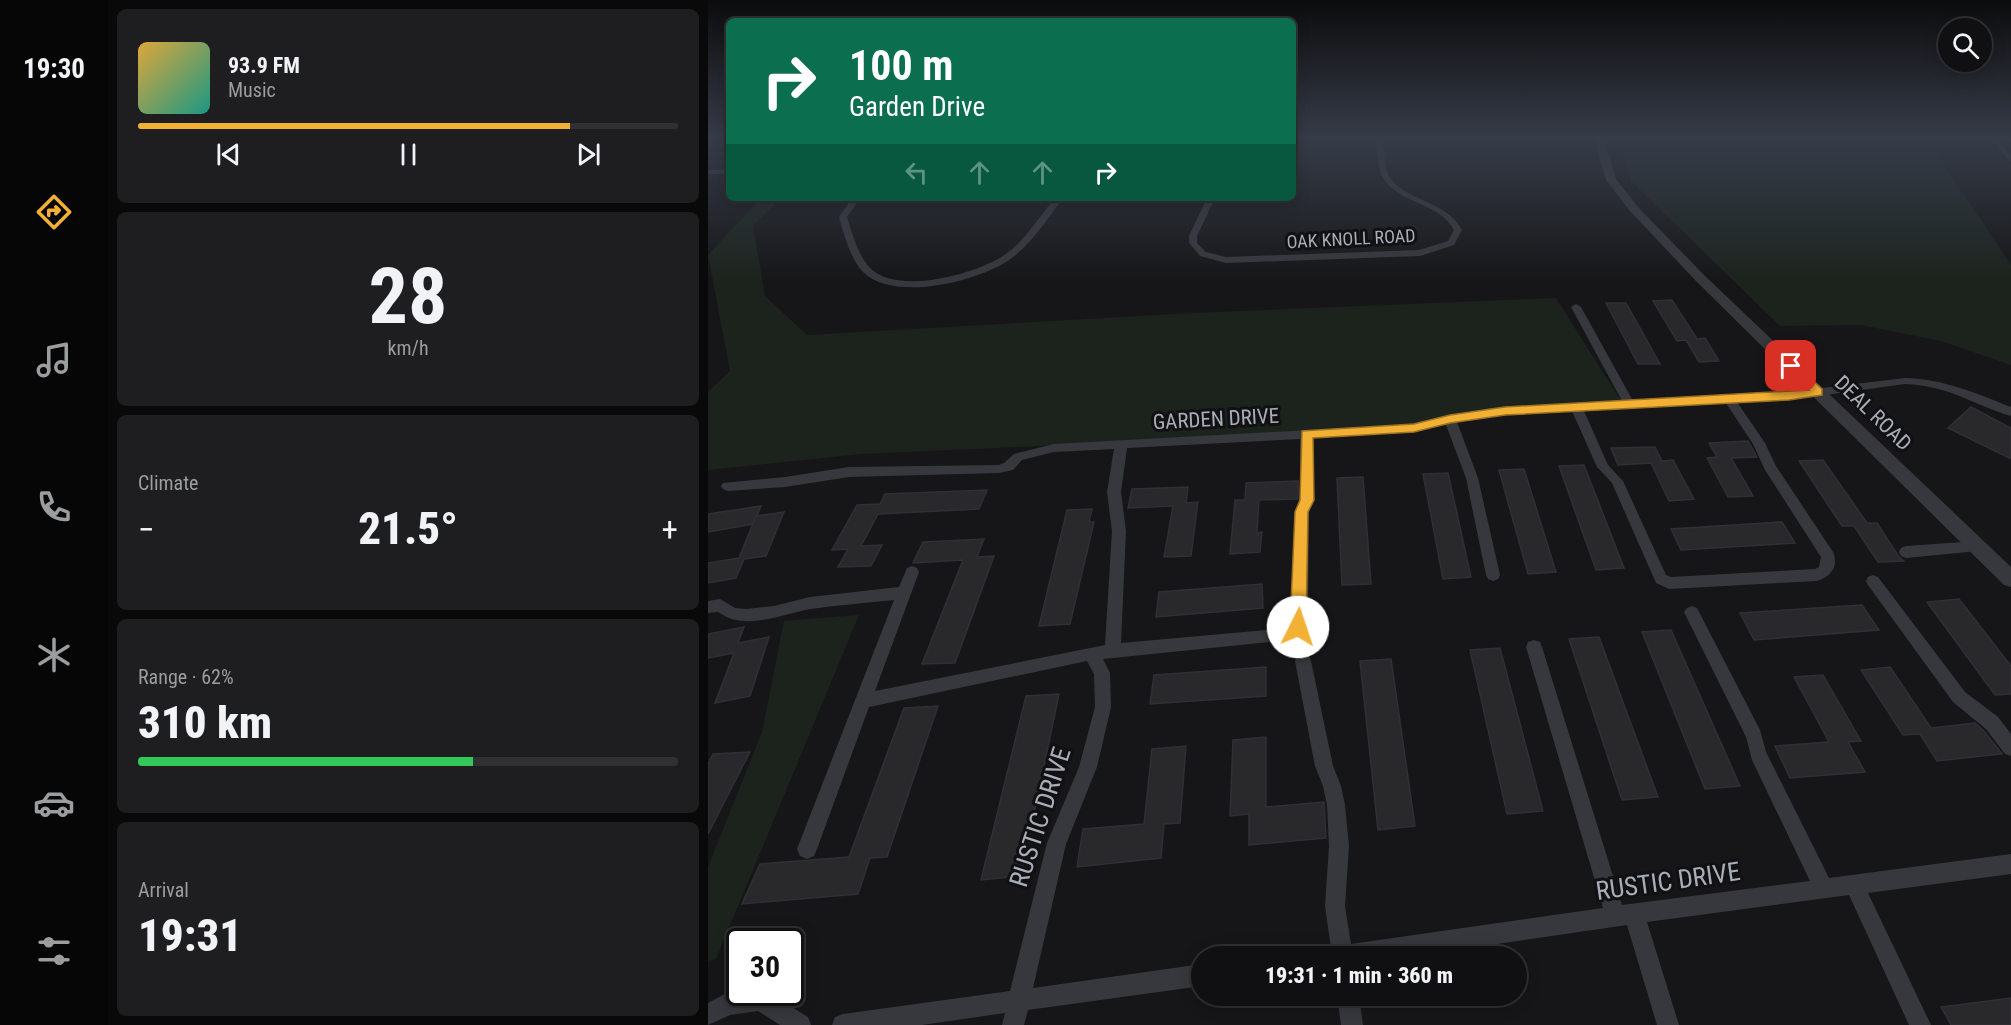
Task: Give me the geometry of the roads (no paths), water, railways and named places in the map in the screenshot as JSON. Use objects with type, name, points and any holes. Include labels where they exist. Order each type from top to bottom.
[{"type":"street","name":"OAK KNOLL ROAD","points":[[1210,201],[1193,236],[1193,243],[1203,254],[1226,260],[1420,253],[1451,243],[1458,230],[1456,224],[1448,216],[1395,186]]},
{"type":"street","name":"DEAL ROAD","points":[[1615,186],[1700,278],[2011,579]]},
{"type":"street","points":[[853,201],[846,209],[844,220],[862,265],[870,273],[880,278],[912,283],[963,276],[1005,259],[1021,245],[1057,201]]},
{"type":"street","points":[[1576,307],[1629,404]]},
{"type":"street","name":"GARDEN DRIVE","points":[[728,486],[784,482],[849,472],[999,469],[1008,467],[1018,457],[1038,450],[1408,429],[1491,412],[1789,396],[1876,383],[1918,381],[1949,386],[2011,412]]},
{"type":"street","points":[[1576,407],[1604,467],[1617,482],[1661,579],[1669,583],[1817,575],[1826,570],[1828,556],[1770,467],[1759,443],[1729,399]]},
{"type":"street","points":[[1450,419],[1472,478],[1493,575]]},
{"type":"street","points":[[862,701],[1091,653],[1292,634],[1298,627],[1302,512],[1307,500],[1306,434]]},
{"type":"street","points":[[1113,652],[1119,531],[1113,492],[1121,444]]},
{"type":"street","points":[[1906,552],[1978,546]]},
{"type":"street","points":[[807,849],[912,572]]},
{"type":"street","points":[[1873,581],[1959,697],[1992,723],[2011,748]]},
{"type":"street","points":[[708,608],[720,605],[732,614],[746,615],[774,612],[810,603],[903,593]]},
{"type":"street","points":[[1692,612],[1754,736],[1758,754],[1824,889]]},
{"type":"street","points":[[1534,647],[1625,915],[1668,1025]]},
{"type":"street","name":"RUSTIC DRIVE","points":[[1013,1025],[1057,843],[1088,767],[1103,707],[1102,673],[1091,653]]},
{"type":"street","points":[[1304,661],[1324,766],[1336,805],[1339,846],[1335,906],[1338,946]]},
{"type":"street","name":"RUSTIC DRIVE","points":[[1416,946],[1625,915],[2011,864]]},
{"type":"street","points":[[1854,884],[1920,1025]]},
{"type":"street","points":[[843,1025],[1191,977]]},
{"type":"street","points":[[708,1015],[727,1004],[760,1000],[801,1025]]},
{"type":"street","points":[[1349,1006],[1352,1025]]}]
